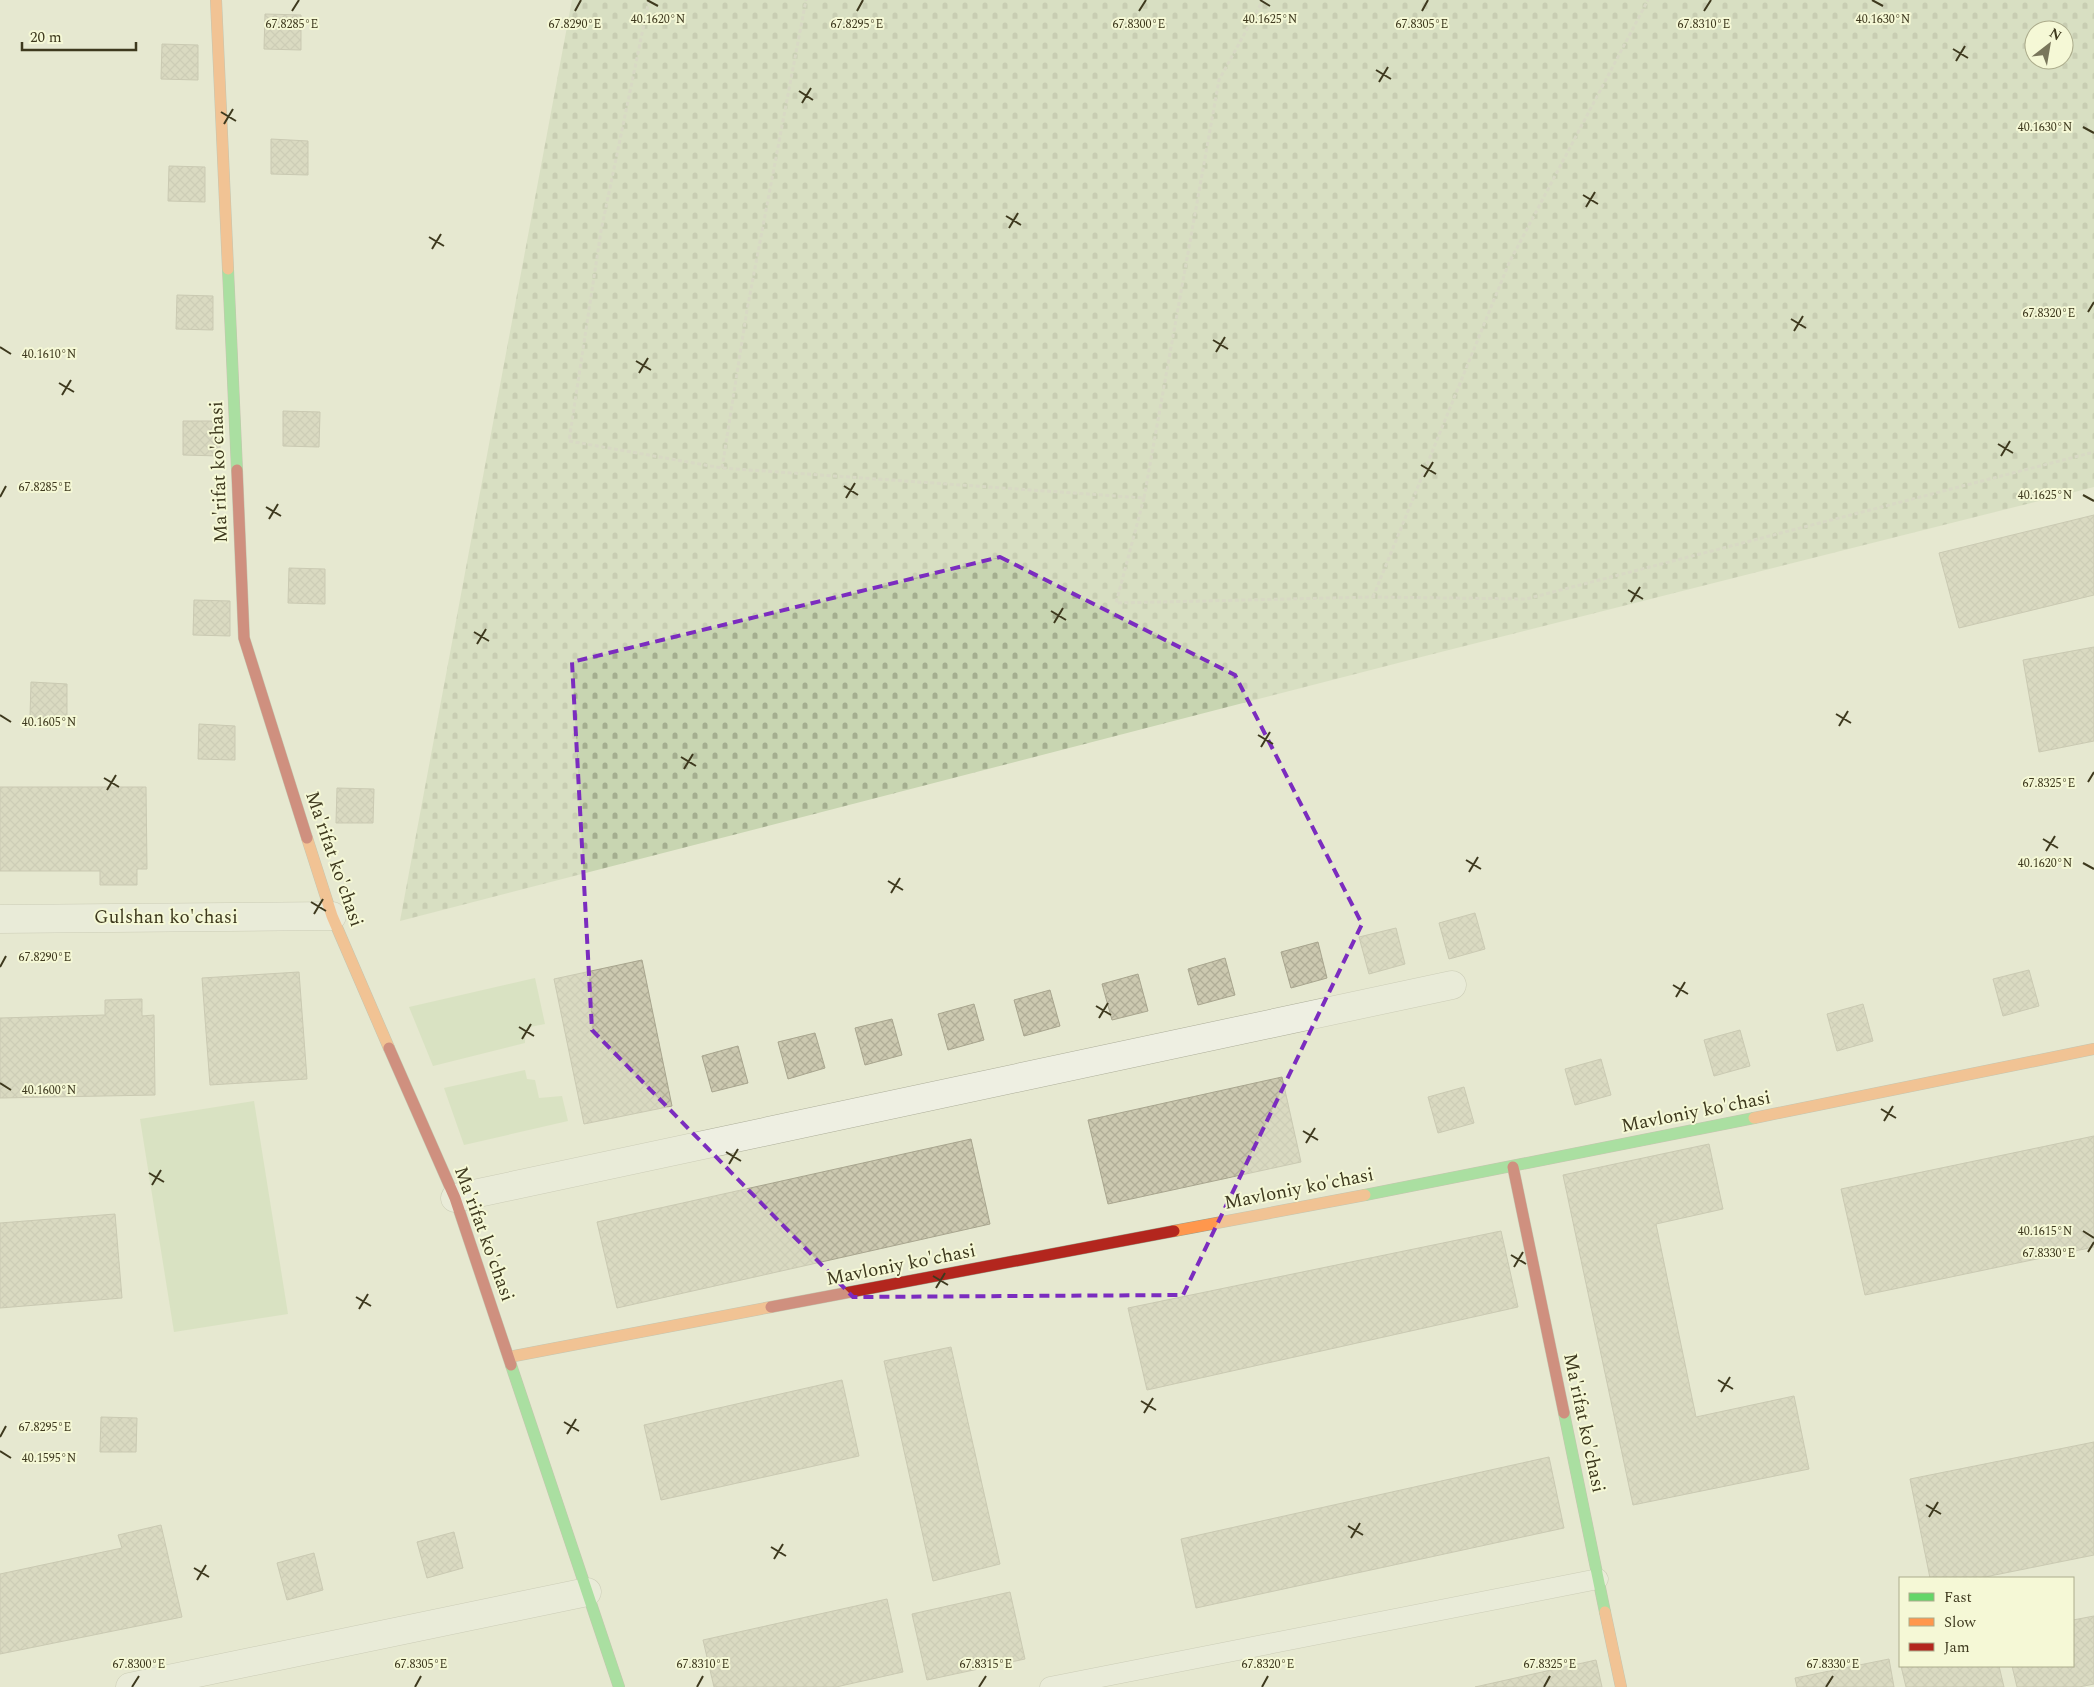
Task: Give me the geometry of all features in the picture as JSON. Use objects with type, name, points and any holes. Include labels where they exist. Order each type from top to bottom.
[{"type":"street","name":"Ma'rifat ko'chasi","points":[[216,0],[244,638],[332,916],[455,1198],[619,1687]]},
{"type":"street","name":"Gulshan ko'chasi","points":[[0,919],[332,916]]},
{"type":"street","points":[[455,1198],[1452,986]]},
{"type":"street","name":"Mavloniy ko'chasi","points":[[509,1357],[1513,1166],[2094,1049]]},
{"type":"street","name":"Ma'rifat ko'chasi","points":[[1513,1166],[1621,1687]]},
{"type":"street","points":[[130,1687],[587,1592]]},
{"type":"lane","points":[[1050,1687],[1598,1579]]},
{"type":"path","points":[[649,0],[601,231],[569,441],[722,468],[1144,498]]},
{"type":"path","points":[[722,468],[747,310],[806,0]]},
{"type":"path","points":[[1263,0],[1220,80],[1144,498],[1116,603],[1373,597],[1526,599],[2094,452]]},
{"type":"path","points":[[1373,597],[1508,263],[1648,0]]},
{"type":"highlighted area","points":[[1000,557],[1235,675],[1362,924],[1183,1295],[853,1297],[592,1030],[572,662]]},
{"type":"green space","points":[[572,0],[2094,0],[2094,487],[1429,655],[400,921]]},
{"type":"green space","points":[[535,978],[545,1024],[530,1027],[525,1035],[525,1043],[433,1066],[409,1007]]},
{"type":"green space","points":[[525,1070],[527,1079],[535,1080],[539,1098],[562,1096],[568,1121],[464,1145],[444,1088]]},
{"type":"green space","points":[[254,1101],[288,1314],[174,1332],[140,1119]]},
{"type":"building","points":[[265,14],[301,15],[301,50],[264,49]]},
{"type":"building","points":[[162,44],[198,45],[198,80],[161,79]]},
{"type":"building","points":[[271,139],[308,141],[308,175],[271,174]]},
{"type":"building","points":[[169,166],[205,167],[205,202],[168,201]]},
{"type":"building","points":[[177,295],[213,296],[213,330],[176,329]]},
{"type":"building","points":[[283,411],[320,412],[319,447],[283,446]]},
{"type":"building","points":[[183,421],[220,421],[220,456],[183,455]]},
{"type":"building","points":[[2094,515],[2094,595],[1959,628],[1939,553]]},
{"type":"building","points":[[289,568],[325,569],[325,604],[288,603]]},
{"type":"building","points":[[194,600],[230,601],[230,636],[193,635]]},
{"type":"building","points":[[2094,647],[2094,741],[2039,752],[2023,660]]},
{"type":"building","points":[[31,682],[67,684],[67,718],[30,717]]},
{"type":"building","points":[[199,724],[235,726],[235,760],[198,759]]},
{"type":"building","points":[[0,787],[146,787],[147,869],[137,869],[137,885],[100,885],[100,871],[0,871]]},
{"type":"building","points":[[337,788],[374,789],[373,823],[336,823]]},
{"type":"building","points":[[1475,913],[1485,949],[1449,959],[1439,923]]},
{"type":"building","points":[[1396,928],[1405,964],[1369,974],[1359,937]]},
{"type":"building","points":[[1318,942],[1327,978],[1291,988],[1281,952]]},
{"type":"building","points":[[1225,958],[1235,995],[1198,1005],[1188,969]]},
{"type":"building","points":[[642,960],[672,1106],[584,1124],[554,979]]},
{"type":"building","points":[[2029,970],[2039,1006],[2003,1016],[1993,979]]},
{"type":"building","points":[[299,972],[307,1079],[210,1085],[202,978]]},
{"type":"building","points":[[1138,974],[1148,1011],[1112,1020],[1102,984]]},
{"type":"building","points":[[1050,990],[1060,1026],[1024,1036],[1014,1000]]},
{"type":"building","points":[[142,999],[142,1016],[154,1015],[155,1095],[0,1098],[0,1018],[105,1015],[105,1000]]},
{"type":"building","points":[[974,1004],[984,1040],[948,1050],[938,1014]]},
{"type":"building","points":[[1863,1004],[1873,1041],[1837,1051],[1827,1014]]},
{"type":"building","points":[[892,1019],[902,1055],[865,1065],[855,1028]]},
{"type":"building","points":[[1740,1030],[1750,1066],[1714,1076],[1704,1040]]},
{"type":"building","points":[[815,1033],[825,1068],[788,1079],[778,1042]]},
{"type":"building","points":[[738,1046],[748,1083],[712,1092],[702,1056]]},
{"type":"building","points":[[1601,1059],[1611,1095],[1575,1105],[1565,1069]]},
{"type":"building","points":[[1282,1077],[1301,1162],[1108,1204],[1088,1120]]},
{"type":"building","points":[[1464,1087],[1474,1123],[1438,1133],[1428,1097]]},
{"type":"building","points":[[2094,1136],[2094,1247],[1865,1295],[1841,1189]]},
{"type":"building","points":[[971,1139],[990,1224],[617,1308],[597,1222]]},
{"type":"building","points":[[1709,1144],[1723,1209],[1656,1224],[1696,1417],[1794,1396],[1809,1469],[1633,1505],[1563,1175]]},
{"type":"building","points":[[115,1214],[122,1298],[0,1308],[0,1223]]},
{"type":"building","points":[[1501,1231],[1518,1307],[1147,1390],[1128,1308]]},
{"type":"building","points":[[951,1347],[1000,1564],[933,1581],[884,1361]]},
{"type":"building","points":[[842,1380],[859,1456],[661,1500],[644,1425]]},
{"type":"building","points":[[101,1417],[137,1418],[136,1452],[100,1452]]},
{"type":"building","points":[[2094,1442],[2094,1555],[1985,1577],[1930,1577],[1910,1479]]},
{"type":"building","points":[[1549,1457],[1564,1528],[1196,1608],[1181,1539]]},
{"type":"building","points":[[161,1525],[182,1617],[0,1654],[0,1574],[122,1548],[118,1535]]},
{"type":"building","points":[[454,1532],[463,1568],[427,1578],[417,1542]]},
{"type":"building","points":[[314,1553],[323,1590],[287,1600],[277,1563]]},
{"type":"building","points":[[1010,1592],[1025,1659],[927,1680],[912,1614]]},
{"type":"building","points":[[887,1599],[903,1672],[836,1687],[714,1687],[703,1640]]},
{"type":"building","points":[[2094,1616],[2094,1684],[2079,1687],[2017,1687],[2012,1667],[2074,1667],[2074,1620]]},
{"type":"building","points":[[1889,1659],[1894,1687],[1797,1687],[1795,1678]]},
{"type":"building","points":[[1596,1660],[1602,1687],[1475,1687]]},
{"type":"building","points":[[1901,1667],[1999,1667],[2004,1687],[1906,1687]]},
{"type":"traffic: fast","points":[[228,269],[237,470]]},
{"type":"traffic: fast","points":[[1365,1195],[1754,1118]]},
{"type":"traffic: fast","points":[[511,1365],[619,1687]]},
{"type":"traffic: fast","points":[[1564,1413],[1605,1612]]},
{"type":"traffic: slow","points":[[216,0],[228,269]]},
{"type":"traffic: slow","points":[[307,838],[332,916],[389,1048]]},
{"type":"traffic: slow","points":[[1754,1118],[2094,1049]]},
{"type":"traffic: slow","points":[[1174,1231],[1365,1195]]},
{"type":"traffic: slow","points":[[509,1357],[771,1307]]},
{"type":"traffic: slow","points":[[1605,1612],[1621,1687]]},
{"type":"traffic: jam","points":[[237,470],[244,638],[307,838]]},
{"type":"traffic: jam","points":[[389,1048],[455,1198],[511,1365]]},
{"type":"traffic: jam","points":[[1513,1167],[1564,1413]]},
{"type":"traffic: jam","points":[[771,1307],[1174,1231]]}]
